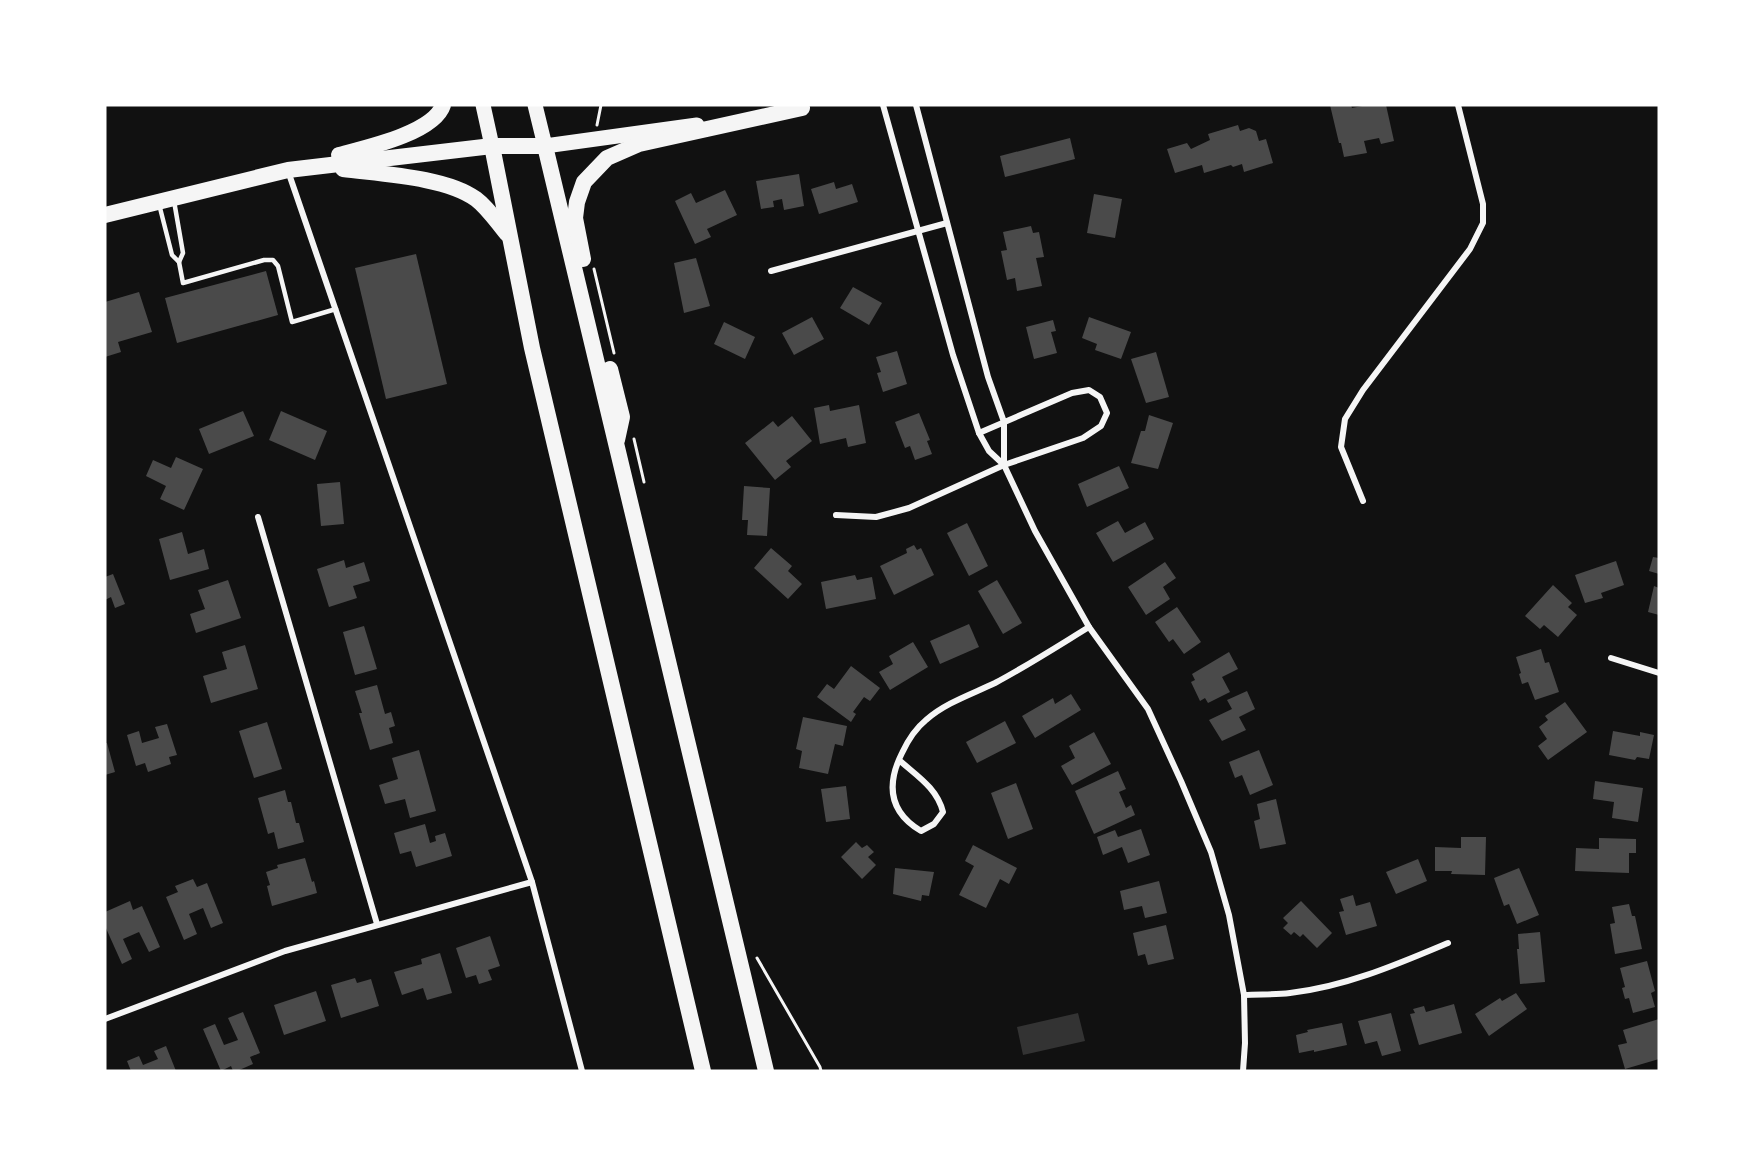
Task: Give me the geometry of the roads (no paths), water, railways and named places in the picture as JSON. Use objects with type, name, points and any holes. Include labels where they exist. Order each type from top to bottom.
[{"type":"highway","points":[[105,215],[288,170],[413,132],[441,111],[443,105]]},
{"type":"highway","points":[[616,444],[622,417],[584,263],[576,218],[577,201],[584,182],[607,158],[639,144],[808,106]]},
{"type":"highway","points":[[288,170],[492,146],[545,146],[766,1071]]},
{"type":"highway","points":[[492,146],[543,394],[703,1071]]},
{"type":"highway","points":[[319,165],[446,184],[480,202],[509,237]]},
{"type":"main road","points":[[483,105],[492,146]]},
{"type":"main road","points":[[535,105],[545,146],[808,106]]},
{"type":"street","points":[[883,105],[953,355],[979,433],[989,451],[1004,465],[1035,531],[1089,627],[1148,709],[1182,781],[1210,852],[1229,915],[1244,994],[1243,1071]]},
{"type":"street","points":[[916,105],[988,377],[1004,422],[1004,465]]},
{"type":"street","points":[[1364,501],[1341,447],[1345,419],[1363,390],[1470,249],[1483,223],[1484,204],[1458,105]]},
{"type":"street","points":[[288,170],[532,882],[582,1071]]},
{"type":"street","points":[[771,271],[947,223]]},
{"type":"street","points":[[836,515],[876,517],[909,508],[1004,465],[1083,438],[1101,426],[1107,413],[1100,397],[1089,390],[1072,393],[979,433]]},
{"type":"street","points":[[258,517],[377,924]]},
{"type":"street","points":[[899,760],[928,785],[940,799],[943,812],[934,824],[921,831],[908,824],[895,805],[892,782],[899,760],[911,736],[926,719],[945,707],[1010,675],[1089,627]]},
{"type":"street","points":[[1611,658],[1659,673]]},
{"type":"street","points":[[105,1019],[285,951],[532,882]]},
{"type":"street","points":[[1244,994],[1290,994],[1340,983],[1401,963],[1448,943]]},
{"type":"lane","points":[[166,199],[172,255],[179,262],[183,283],[264,260],[273,260],[278,266],[292,322],[336,309]]},
{"type":"lane","points":[[166,199],[183,253],[179,262]]}]
